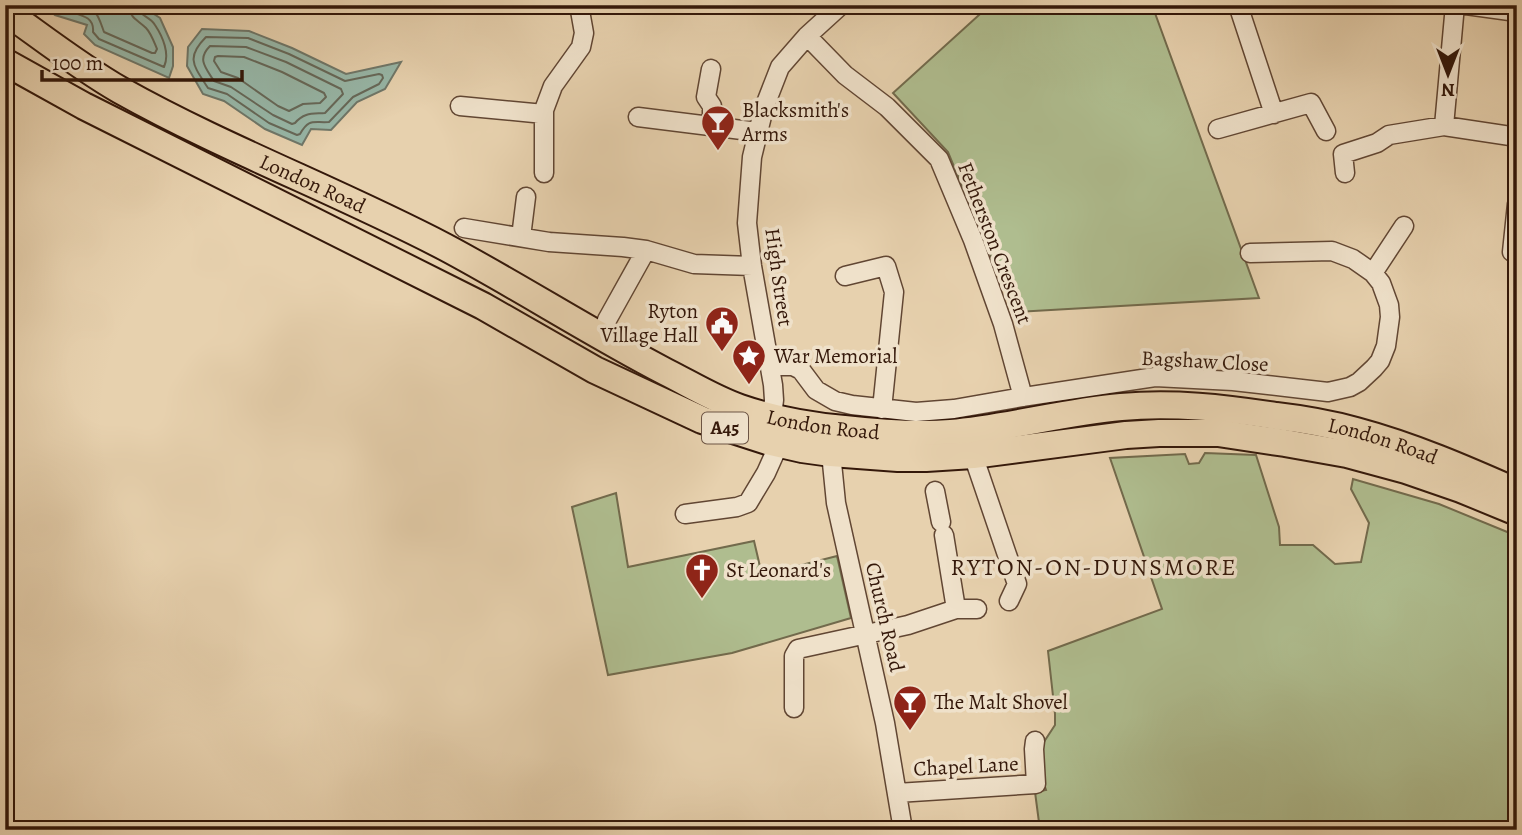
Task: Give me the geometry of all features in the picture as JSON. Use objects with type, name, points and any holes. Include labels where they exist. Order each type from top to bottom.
[{"type":"highway","name":"London Road","points":[[5,11],[117,88],[164,114],[423,236],[617,346],[713,396],[740,407],[842,429],[926,435],[1122,407],[1189,405],[1224,408],[1354,430],[1415,449],[1517,492]]},
{"type":"highway","name":"London Road","points":[[5,62],[84,106],[483,306],[595,370],[702,420],[779,444],[831,453],[926,458],[973,455],[1126,435],[1218,433],[1347,454],[1406,470],[1517,512]]},
{"type":"street","points":[[544,173],[544,110],[553,86],[581,47],[584,33],[579,5]]},
{"type":"street","name":"High Street","points":[[772,416],[774,400],[770,366],[747,223],[752,157],[764,108],[780,67],[807,36],[841,5]]},
{"type":"street","points":[[1238,5],[1274,114]]},
{"type":"street","points":[[1444,126],[1455,5]]},
{"type":"street","points":[[1469,5],[1517,12]]},
{"type":"street","name":"Fetherston Crescent","points":[[807,36],[845,75],[887,107],[939,159],[973,240],[1003,324],[1023,397]]},
{"type":"street","points":[[711,69],[706,97],[712,106],[712,126]]},
{"type":"street","points":[[1218,129],[1311,103],[1326,131]]},
{"type":"street","points":[[460,106],[509,111],[543,123]]},
{"type":"street","points":[[638,117],[758,132]]},
{"type":"street","points":[[1345,173],[1343,154],[1377,143],[1389,135],[1444,126],[1517,137]]},
{"type":"street","points":[[521,237],[526,197]]},
{"type":"street","points":[[1512,252],[1517,205]]},
{"type":"street","points":[[1250,253],[1332,251],[1353,259],[1373,273],[1404,226]]},
{"type":"street","points":[[464,228],[570,244],[646,250],[694,264],[752,266]]},
{"type":"street","points":[[607,320],[646,250]]},
{"type":"street","points":[[845,276],[886,266],[894,292],[882,409]]},
{"type":"street","name":"Bagshaw Close","points":[[770,366],[793,366],[801,370],[816,390],[835,401],[916,412],[939,411],[1155,377],[1233,381],[1328,392],[1359,382],[1380,361],[1386,346],[1390,326],[1389,305],[1381,283],[1373,273]]},
{"type":"street","points":[[805,423],[831,453]]},
{"type":"street","points":[[685,513],[737,507],[748,503],[779,444]]},
{"type":"street","name":"Church Road","points":[[831,453],[836,503],[885,723],[903,830]]},
{"type":"street","points":[[973,455],[1017,584],[1009,601]]},
{"type":"street","points":[[934,491],[956,609]]},
{"type":"street","points":[[794,708],[794,656],[798,649],[908,625],[956,609],[977,609]]},
{"type":"street","name":"Chapel Lane","points":[[897,793],[1035,784],[1035,741]]},
{"type":"green space","points":[[990,5],[1152,5],[1259,298],[1014,312],[948,152],[893,93]]},
{"type":"green space","points":[[1205,453],[1256,455],[1279,527],[1280,545],[1313,545],[1335,564],[1361,562],[1369,523],[1351,489],[1353,479],[1439,504],[1517,536],[1517,830],[1040,830],[1035,792],[1046,790],[1042,778],[1040,748],[1055,725],[1048,651],[1162,609],[1110,458],[1185,454],[1189,464],[1199,463]]},
{"type":"green space","points":[[616,493],[628,567],[754,541],[762,575],[837,556],[851,618],[732,653],[608,675],[572,507]]},
{"type":"water","points":[[44,5],[140,5],[160,18],[173,47],[173,66],[169,78],[95,45],[84,34],[87,25],[55,15]]},
{"type":"water","points":[[202,29],[249,31],[346,74],[401,62],[385,89],[357,102],[331,130],[311,129],[302,145],[265,129],[224,101],[203,94],[187,66],[188,47]]},
{"type":"place","name":"Blacksmith's Arms","points":[[718,152]]},
{"type":"place","name":"Ryton Village Hall","points":[[722,353]]},
{"type":"place","name":"War Memorial","points":[[749,386]]},
{"type":"place","name":"St Leonard's","points":[[702,600]]},
{"type":"place","name":"The Malt Shovel","points":[[910,732]]},
{"type":"district","name":"RYTON-ON-DUNSMORE","points":[[1094,567]]}]
